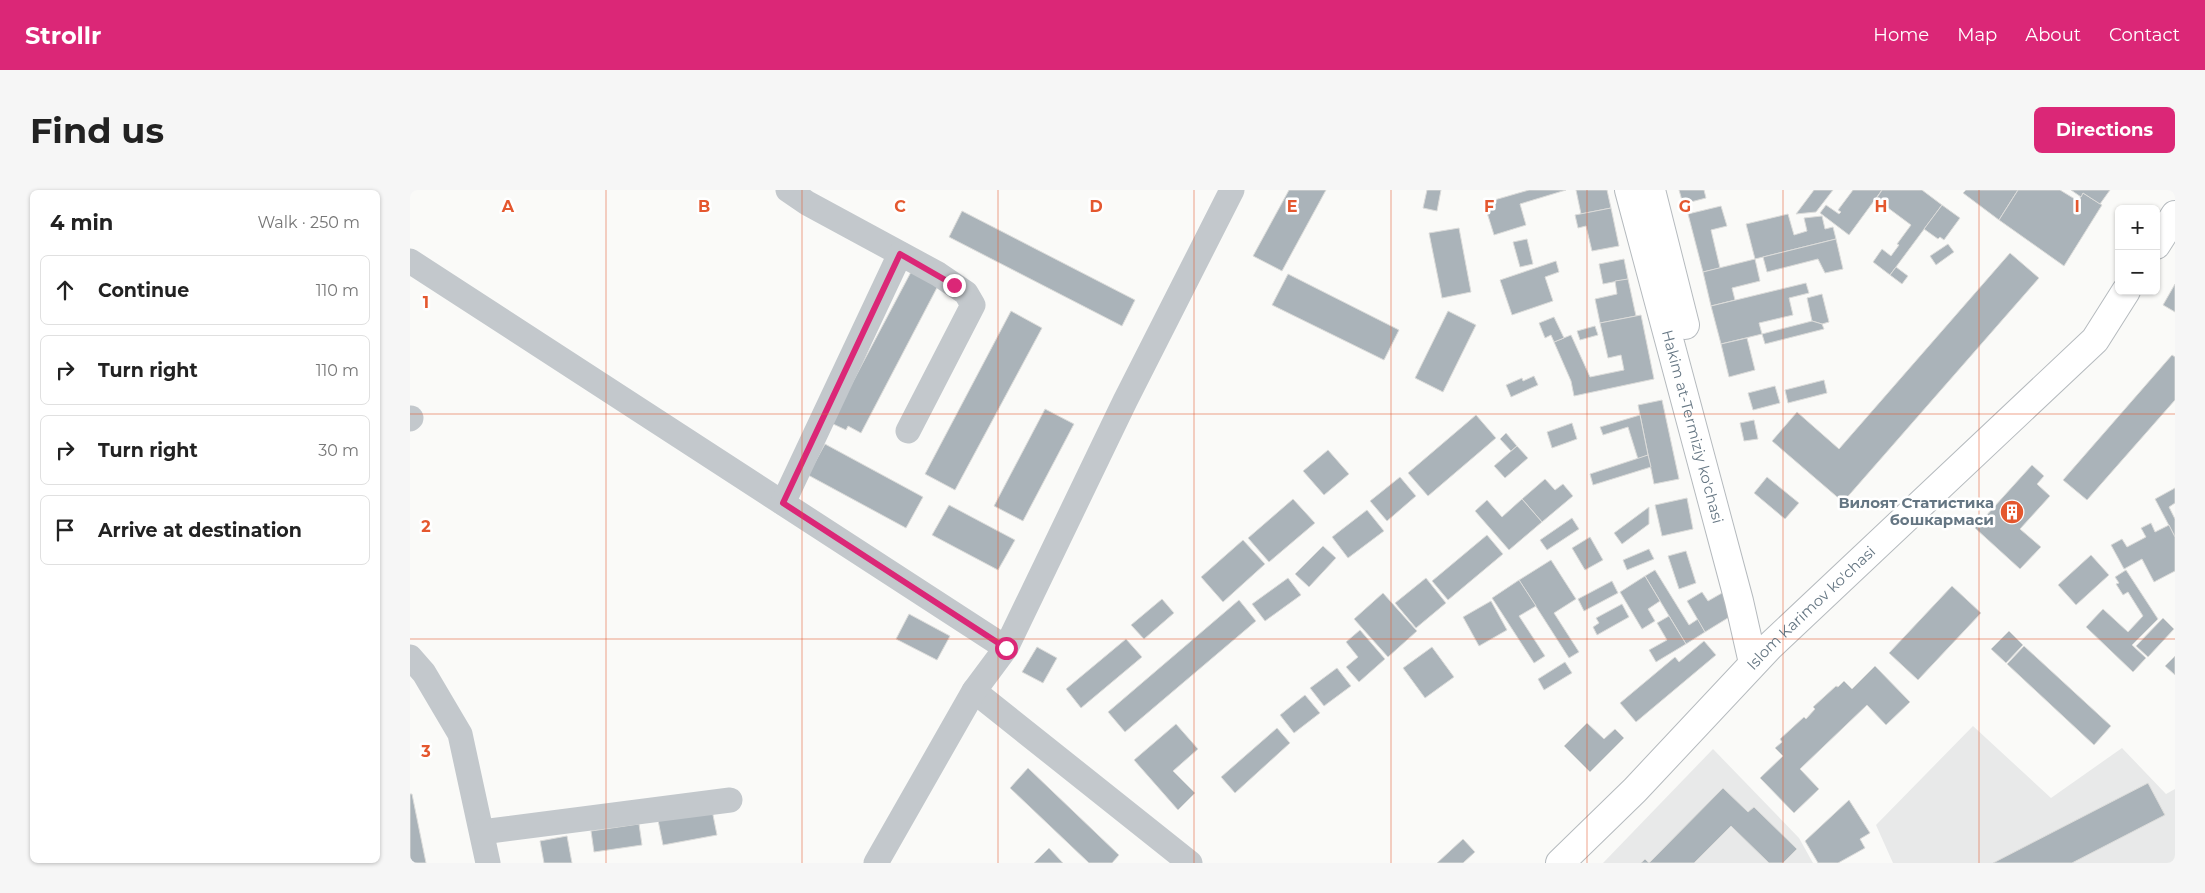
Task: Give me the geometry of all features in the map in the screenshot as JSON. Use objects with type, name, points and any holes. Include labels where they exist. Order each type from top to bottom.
[{"type":"main road","name":"Hakim at-Termiziy ko'chasi","points":[[1629,190],[1737,591],[1762,655]]},
{"type":"main road","name":"Hakim at-Termiziy ko'chasi","points":[[1651,190],[1762,655]]},
{"type":"main road","points":[[2160,239],[2175,216]]},
{"type":"main road","name":"Islom Karimov ko'chasi","points":[[1560,863],[1635,790],[1762,655],[2095,340],[2123,295]]},
{"type":"street","points":[[876,863],[974,691],[1006,648],[1125,401],[1232,190]]},
{"type":"street","points":[[803,194],[900,254],[938,274],[966,293],[973,305],[908,431]]},
{"type":"street","points":[[783,503],[900,254]]},
{"type":"street","points":[[410,261],[1006,648]]},
{"type":"street","points":[[410,657],[424,673],[460,734],[488,863]]},
{"type":"street","points":[[974,691],[1190,863]]},
{"type":"street","points":[[482,832],[730,800]]},
{"type":"shaded area","points":[[1973,726],[2051,798],[2122,748],[2166,794],[2175,789],[2175,863],[1893,863],[1876,825]]},
{"type":"shaded area","points":[[1713,749],[1799,838],[1813,863],[1603,863]]},
{"type":"building","points":[[1289,190],[1326,190],[1282,271],[1253,256]]},
{"type":"building","points":[[1427,190],[1441,190],[1437,211],[1423,208]]},
{"type":"building","points":[[1529,190],[1566,190],[1520,204],[1526,225],[1494,235],[1484,203]]},
{"type":"building","points":[[1576,190],[1607,190],[1611,208],[1581,214]]},
{"type":"building","points":[[1679,190],[1704,190],[1706,198],[1683,204]]},
{"type":"building","points":[[1814,190],[1833,190],[1816,212],[1796,214]]},
{"type":"building","points":[[1853,190],[1882,190],[1849,235],[1820,213],[1826,205],[1839,214],[1841,212],[1838,210]]},
{"type":"building","points":[[1882,190],[1922,190],[1942,205],[1890,275],[1873,262],[1882,249],[1891,256],[1911,225],[1876,199]]},
{"type":"building","points":[[1966,190],[2018,190],[1999,220],[1963,193]]},
{"type":"building","points":[[2018,190],[2060,190],[2078,201],[2083,193],[2102,205],[2064,266],[1999,220]]},
{"type":"building","points":[[2071,190],[2110,190],[2100,204],[2083,193],[2081,197]]},
{"type":"building","points":[[1942,205],[1960,218],[1944,240],[1940,237],[1938,239],[1924,229]]},
{"type":"building","points":[[1721,206],[1727,226],[1711,230],[1720,268],[1703,272],[1688,214]]},
{"type":"building","points":[[1611,208],[1619,246],[1592,251],[1586,226],[1578,228],[1575,215]]},
{"type":"building","points":[[962,211],[1135,300],[1122,326],[949,237]]},
{"type":"building","points":[[1788,214],[1794,235],[1807,231],[1804,218],[1822,216],[1825,229],[1833,227],[1836,239],[1755,259],[1746,224]]},
{"type":"building","points":[[1459,228],[1471,292],[1442,298],[1429,233]]},
{"type":"building","points":[[1527,239],[1533,264],[1520,267],[1513,242]]},
{"type":"building","points":[[1836,239],[1843,269],[1825,273],[1818,259],[1767,272],[1763,257]]},
{"type":"building","points":[[1948,244],[1954,252],[1936,265],[1930,256]]},
{"type":"building","points":[[2010,253],[2039,278],[1843,502],[1772,441],[1797,412],[1839,449]]},
{"type":"building","points":[[1624,259],[1628,279],[1603,284],[1599,264]]},
{"type":"building","points":[[1755,259],[1760,281],[1732,288],[1735,300],[1711,306],[1703,272]]},
{"type":"building","points":[[1556,261],[1559,272],[1545,277],[1553,301],[1512,315],[1500,280]]},
{"type":"building","points":[[1896,267],[1908,276],[1902,284],[1890,275]]},
{"type":"building","points":[[911,272],[941,280],[861,433],[848,426],[846,430],[831,423]]},
{"type":"building","points":[[1288,274],[1399,330],[1384,360],[1272,305]]},
{"type":"building","points":[[1628,279],[1636,316],[1600,323],[1595,299],[1617,294],[1615,281]]},
{"type":"building","points":[[1806,283],[1809,293],[1789,298],[1793,315],[1759,323],[1762,334],[1721,344],[1711,306]]},
{"type":"building","points":[[2175,284],[2175,312],[2163,305]]},
{"type":"building","points":[[1822,294],[1829,322],[1822,324],[1812,321],[1807,298]]},
{"type":"building","points":[[1011,311],[1042,328],[955,490],[925,474]]},
{"type":"building","points":[[1448,311],[1476,325],[1443,392],[1415,378]]},
{"type":"building","points":[[1641,315],[1654,379],[1574,396],[1571,381],[1554,342],[1571,335],[1590,377],[1624,370],[1621,355],[1608,358],[1600,323]]},
{"type":"building","points":[[1554,317],[1564,338],[1554,342],[1551,335],[1545,338],[1539,323]]},
{"type":"building","points":[[1812,321],[1822,324],[1824,329],[1765,344],[1762,334]]},
{"type":"building","points":[[1595,326],[1598,335],[1580,340],[1577,331]]},
{"type":"building","points":[[1747,338],[1755,370],[1729,377],[1721,344]]},
{"type":"building","points":[[2172,355],[2175,357],[2175,400],[2087,500],[2063,480]]},
{"type":"building","points":[[1534,376],[1538,385],[1511,397],[1506,385],[1522,378],[1523,381]]},
{"type":"building","points":[[1824,380],[1827,393],[1788,403],[1785,390]]},
{"type":"building","points":[[1775,386],[1780,403],[1753,410],[1748,393]]},
{"type":"building","points":[[1662,400],[1679,479],[1654,484],[1638,405]]},
{"type":"building","points":[[1045,409],[1074,424],[1023,521],[994,506]]},
{"type":"building","points":[[1476,415],[1496,438],[1428,496],[1408,473]]},
{"type":"building","points":[[1640,415],[1648,455],[1638,459],[1628,427],[1603,435],[1600,427]]},
{"type":"building","points":[[1754,420],[1758,439],[1744,441],[1740,423]]},
{"type":"building","points":[[1572,423],[1577,439],[1552,448],[1547,432]]},
{"type":"building","points":[[1506,433],[1517,446],[1511,451],[1500,439]]},
{"type":"building","points":[[825,444],[923,497],[906,528],[808,475]]},
{"type":"building","points":[[1517,446],[1528,458],[1505,478],[1494,466]]},
{"type":"building","points":[[1328,450],[1349,474],[1324,495],[1303,471]]},
{"type":"building","points":[[1648,455],[1651,467],[1593,485],[1590,474]]},
{"type":"building","name":"Вилоят Статистика бошкармаси","points":[[2032,465],[2044,476],[2037,484],[2050,496],[2020,529],[2041,547],[2020,569],[1975,528]]},
{"type":"building","points":[[1400,477],[1416,496],[1387,521],[1370,501]]},
{"type":"building","points":[[1767,477],[1799,503],[1785,519],[1754,493]]},
{"type":"building","points":[[1545,479],[1555,490],[1563,484],[1573,496],[1542,522],[1522,499]]},
{"type":"building","points":[[2175,488],[2175,503],[2169,507],[2175,519],[2175,537],[2155,499]]},
{"type":"building","points":[[1687,498],[1693,529],[1662,536],[1655,505]]},
{"type":"building","points":[[1293,499],[1315,523],[1269,562],[1248,538]]},
{"type":"building","points":[[1522,499],[1542,522],[1509,550],[1475,511],[1487,500],[1502,517]]},
{"type":"building","points":[[949,505],[1015,540],[998,570],[932,535]]},
{"type":"building","points":[[1649,507],[1649,524],[1622,544],[1614,533]]},
{"type":"building","points":[[1367,510],[1384,531],[1348,558],[1332,537]]},
{"type":"building","points":[[1572,518],[1579,529],[1547,550],[1540,540]]},
{"type":"building","points":[[2151,523],[2155,532],[2169,525],[2175,537],[2175,571],[2154,582],[2142,559],[2124,569],[2111,545],[2122,539],[2127,547],[2146,537],[2141,528]]},
{"type":"building","points":[[1487,535],[1503,554],[1448,600],[1432,581]]},
{"type":"building","points":[[1590,537],[1603,560],[1585,570],[1572,548]]},
{"type":"building","points":[[1243,540],[1265,564],[1223,602],[1201,577]]},
{"type":"building","points":[[1323,546],[1336,558],[1309,587],[1295,574]]},
{"type":"building","points":[[1649,549],[1654,559],[1627,570],[1623,560]]},
{"type":"building","points":[[1686,551],[1696,583],[1679,589],[1668,556]]},
{"type":"building","points":[[2091,555],[2109,575],[2076,605],[2058,585]]},
{"type":"building","points":[[1551,560],[1576,599],[1554,613],[1579,652],[1569,658],[1519,580]]},
{"type":"building","points":[[1655,570],[1689,625],[1698,619],[1705,632],[1686,644],[1645,576]]},
{"type":"building","points":[[2126,570],[2158,619],[2132,645],[2146,658],[2133,672],[2086,627],[2103,609],[2128,632],[2143,616],[2128,592],[2123,595],[2116,584],[2119,583],[2115,577]]},
{"type":"building","points":[[1645,576],[1660,601],[1648,609],[1655,621],[1642,629],[1620,592]]},
{"type":"building","points":[[1288,578],[1301,595],[1265,621],[1252,604]]},
{"type":"building","points":[[1426,578],[1446,603],[1416,628],[1395,603]]},
{"type":"building","points":[[1519,580],[1536,606],[1519,616],[1545,656],[1534,663],[1492,598]]},
{"type":"building","points":[[1612,581],[1618,593],[1584,611],[1578,599]]},
{"type":"building","points":[[1952,586],[1981,613],[1918,680],[1889,653]]},
{"type":"building","points":[[1702,592],[1708,601],[1722,593],[1731,616],[1705,632],[1687,601]]},
{"type":"building","points":[[1383,593],[1417,631],[1388,657],[1354,619]]},
{"type":"building","points":[[1162,599],[1174,613],[1144,639],[1131,625]]},
{"type":"building","points":[[1239,600],[1256,621],[1125,732],[1108,712]]},
{"type":"building","points":[[1491,601],[1507,630],[1479,646],[1463,617]]},
{"type":"building","points":[[1622,604],[1629,617],[1597,635],[1593,627],[1599,623],[1596,618]]},
{"type":"building","points":[[909,614],[950,636],[937,660],[896,639]]},
{"type":"building","points":[[1669,616],[1686,644],[1656,662],[1649,650],[1667,640],[1657,623]]},
{"type":"building","points":[[2163,618],[2174,629],[2148,657],[2136,646]]},
{"type":"building","points":[[1360,630],[1385,659],[1359,682],[1346,667],[1358,657],[1346,642]]},
{"type":"building","points":[[2009,631],[2023,645],[2006,663],[1991,649]]},
{"type":"building","points":[[1126,639],[1142,657],[1081,708],[1066,689]]},
{"type":"building","points":[[1704,641],[1716,655],[1636,722],[1620,703],[1675,657],[1679,662]]},
{"type":"building","points":[[2024,646],[2111,726],[2094,745],[2007,664]]},
{"type":"building","points":[[1037,647],[1057,658],[1043,683],[1022,672]]},
{"type":"building","points":[[1432,647],[1454,677],[1425,698],[1403,668]]},
{"type":"building","points":[[2175,656],[2175,675],[2165,666]]},
{"type":"building","points":[[1565,662],[1572,673],[1544,690],[1538,679]]},
{"type":"building","points":[[1875,666],[1910,702],[1886,725],[1867,705],[1800,769],[1819,789],[1794,813],[1760,778],[1783,756],[1775,748],[1782,742],[1780,739],[1804,717],[1806,719],[1815,709],[1813,707],[1836,686],[1838,687],[1844,681],[1852,689]]},
{"type":"building","points":[[1337,668],[1351,686],[1324,706],[1310,688]]},
{"type":"building","points":[[1305,695],[1320,713],[1294,733],[1280,715]]},
{"type":"building","points":[[1587,723],[1604,739],[1615,729],[1624,738],[1590,772],[1564,746]]},
{"type":"building","points":[[1176,724],[1198,749],[1173,771],[1195,793],[1178,810],[1134,760]]},
{"type":"building","points":[[1277,728],[1290,743],[1235,793],[1221,777]]},
{"type":"building","points":[[1028,768],[1119,855],[1112,863],[1089,863],[1010,788]]},
{"type":"building","points":[[2148,783],[2165,815],[2072,863],[1993,863]]},
{"type":"building","points":[[1723,788],[1748,812],[1754,807],[1797,849],[1783,863],[1769,863],[1731,826],[1694,863],[1649,863]]},
{"type":"building","points":[[410,794],[412,794],[426,863],[410,863]]},
{"type":"building","points":[[1849,800],[1870,833],[1860,839],[1865,848],[1838,863],[1818,863],[1805,841]]},
{"type":"building","points":[[712,810],[717,835],[663,845],[658,820]]},
{"type":"building","points":[[639,824],[642,845],[594,852],[591,831]]},
{"type":"building","points":[[567,836],[572,863],[544,863],[540,841]]},
{"type":"building","points":[[1463,839],[1475,852],[1463,863],[1437,863]]},
{"type":"building","points":[[1049,848],[1063,863],[1034,863]]},
{"type":"building","points":[[1645,859],[1649,863],[1641,863]]},
{"type":"place","name":"Вилоят Статистика бошкармаси","points":[[2012,512]]},
{"type":"route","points":[[954,285],[938,274],[900,254],[783,503],[1006,648]]}]
